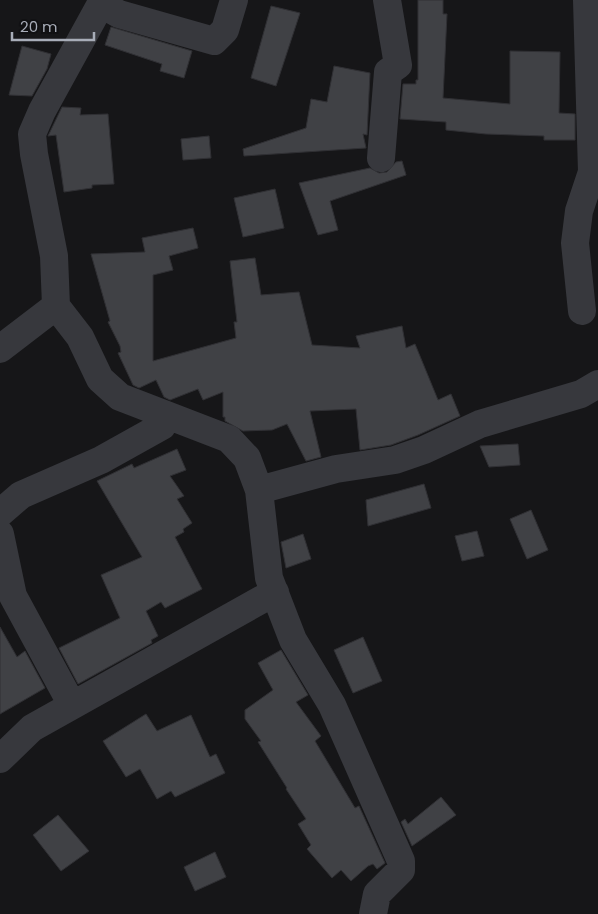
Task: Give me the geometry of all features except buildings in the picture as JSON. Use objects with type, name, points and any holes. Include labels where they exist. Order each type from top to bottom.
[{"type":"street","points":[[234,0],[225,30],[214,42],[119,14],[102,2],[42,111],[32,134],[34,154],[54,256],[56,306],[80,337],[100,379],[120,397],[229,439],[248,458],[259,490],[269,578],[293,640],[332,705],[400,861],[400,870],[377,894],[373,914]]},
{"type":"street","points":[[381,158],[388,72],[398,65],[387,0]]},
{"type":"street","points":[[582,311],[575,242],[579,210],[592,172],[586,0]]},
{"type":"street","points":[[0,349],[56,306]]},
{"type":"street","points":[[259,490],[336,469],[395,460],[424,450],[480,424],[581,394],[598,384]]},
{"type":"street","points":[[0,513],[21,495],[101,460],[162,426],[165,415]]},
{"type":"street","points":[[0,534],[13,596],[72,705]]},
{"type":"street","points":[[0,759],[32,728],[275,592]]}]
